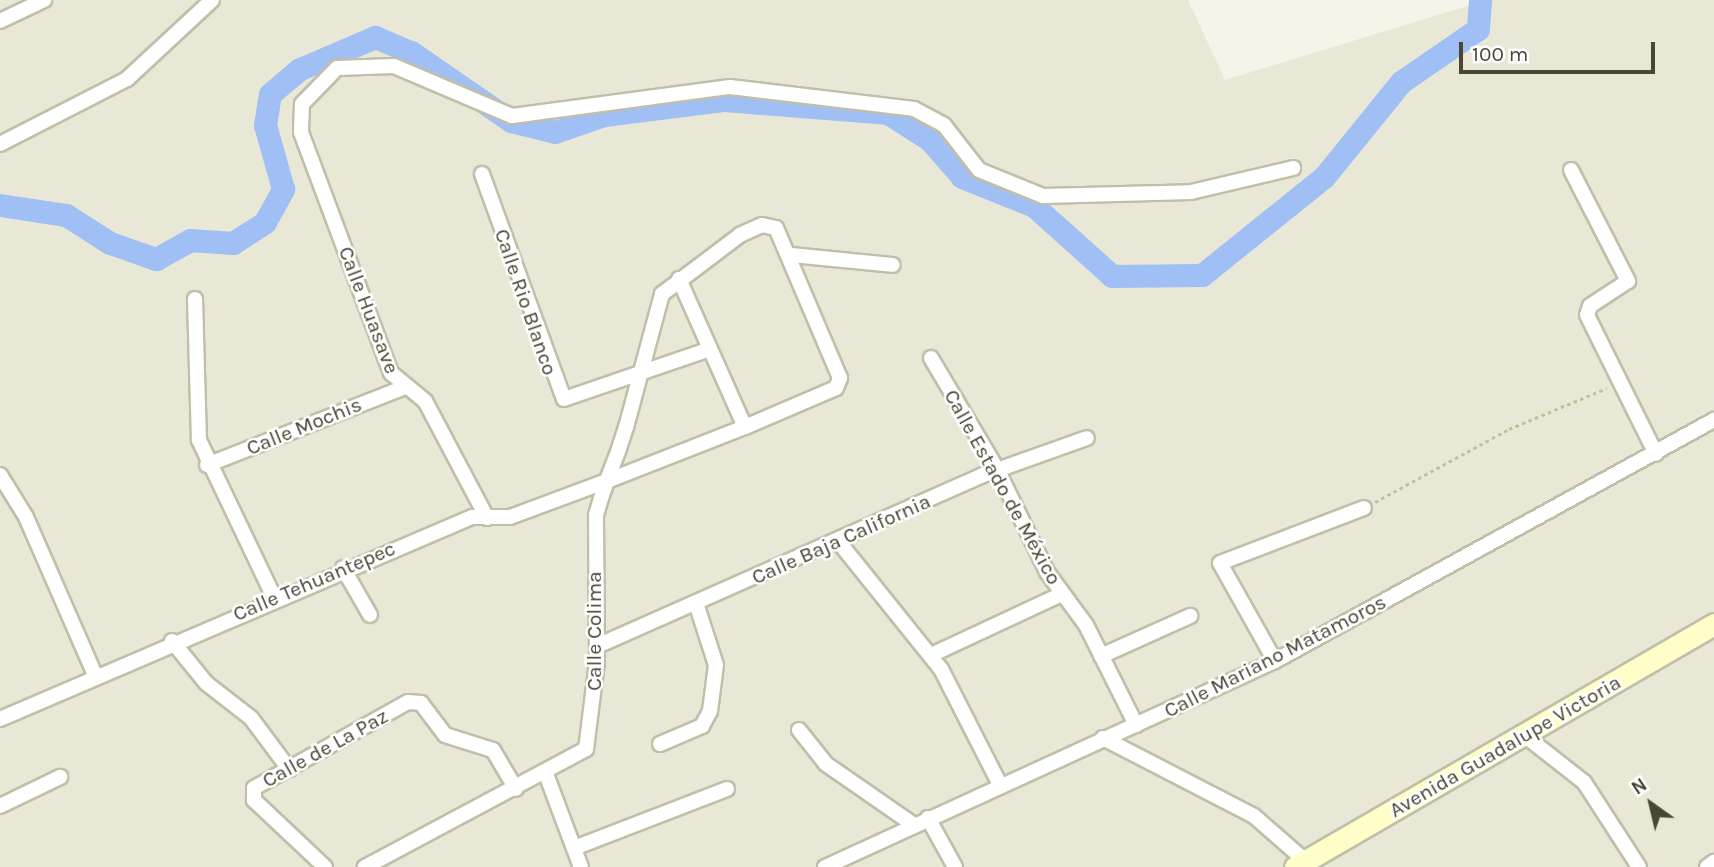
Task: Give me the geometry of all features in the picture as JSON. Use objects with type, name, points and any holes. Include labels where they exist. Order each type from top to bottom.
[{"type":"main road","name":"Avenida Guadalupe Victoria","points":[[1304,865],[1714,624]]},
{"type":"street","points":[[0,21],[44,0]]},
{"type":"street","points":[[0,144],[127,79],[212,0]]},
{"type":"street","name":"Calle Huasave","points":[[487,518],[425,401],[402,387],[311,160],[299,117],[310,90],[337,68],[375,63],[512,116],[730,87],[914,109],[944,125],[979,170],[1043,196],[1191,192],[1293,168]]},
{"type":"street","points":[[1571,170],[1628,281],[1588,311],[1656,454]]},
{"type":"street","name":"Calle Rio Blanco","points":[[482,174],[558,395],[569,400],[710,349]]},
{"type":"street","points":[[762,225],[781,233],[791,255],[840,384],[745,427],[678,279],[762,225]]},
{"type":"street","points":[[791,255],[893,265]]},
{"type":"street","name":"Calle Colima","points":[[365,867],[546,774],[589,743],[597,646],[594,543],[607,481],[662,294],[678,279]]},
{"type":"street","points":[[195,299],[193,406],[207,465],[274,597]]},
{"type":"street","name":"Calle Estado de México","points":[[931,358],[998,469],[1062,594],[1101,656],[1136,724]]},
{"type":"street","name":"Calle Mochis","points":[[207,465],[402,387]]},
{"type":"street","name":"Calle Mariano Matamoros","points":[[825,867],[1275,661],[1714,420]]},
{"type":"street","name":"Calle Tehuantepec","points":[[0,719],[274,597],[472,517],[510,517],[745,427]]},
{"type":"street","name":"Calle Baja California","points":[[597,646],[998,469],[1087,438]]},
{"type":"street","points":[[0,475],[26,517],[95,675]]},
{"type":"street","points":[[1275,661],[1222,573],[1222,559],[1364,508]]},
{"type":"street","points":[[838,541],[931,655],[1000,785]]},
{"type":"street","points":[[342,568],[370,615]]},
{"type":"street","points":[[931,655],[1062,594]]},
{"type":"street","points":[[660,744],[702,726],[710,711],[716,665],[696,603]]},
{"type":"street","points":[[1101,656],[1190,616]]},
{"type":"street","points":[[172,641],[206,683],[251,718],[289,769]]},
{"type":"street","name":"Calle de La Paz","points":[[325,867],[254,800],[259,782],[289,769],[408,702],[421,703],[445,735],[493,750],[516,789]]},
{"type":"street","points":[[799,730],[826,764],[914,825]]},
{"type":"street","points":[[1524,735],[1584,782],[1639,867]]},
{"type":"street","points":[[1104,738],[1254,816],[1304,865]]},
{"type":"street","points":[[546,774],[581,867]]},
{"type":"street","points":[[0,806],[60,777]]},
{"type":"street","points":[[574,848],[727,789]]},
{"type":"street","points":[[928,818],[955,867]]},
{"type":"street","points":[[1707,867],[1714,862]]},
{"type":"path","points":[[1364,508],[1509,429],[1620,383]]},
{"type":"shaded area","points":[[0,0],[1188,0],[1225,80],[1487,0],[1714,0],[1714,867],[0,867]]},
{"type":"waterway","points":[[0,205],[66,215],[110,243],[156,259],[190,240],[233,243],[265,222],[283,189],[265,125],[270,94],[300,69],[375,37],[411,52],[511,121],[555,132],[604,115],[725,100],[888,113],[930,140],[962,177],[1034,206],[1112,276],[1202,275],[1324,177],[1401,82],[1478,29],[1480,0]]}]
